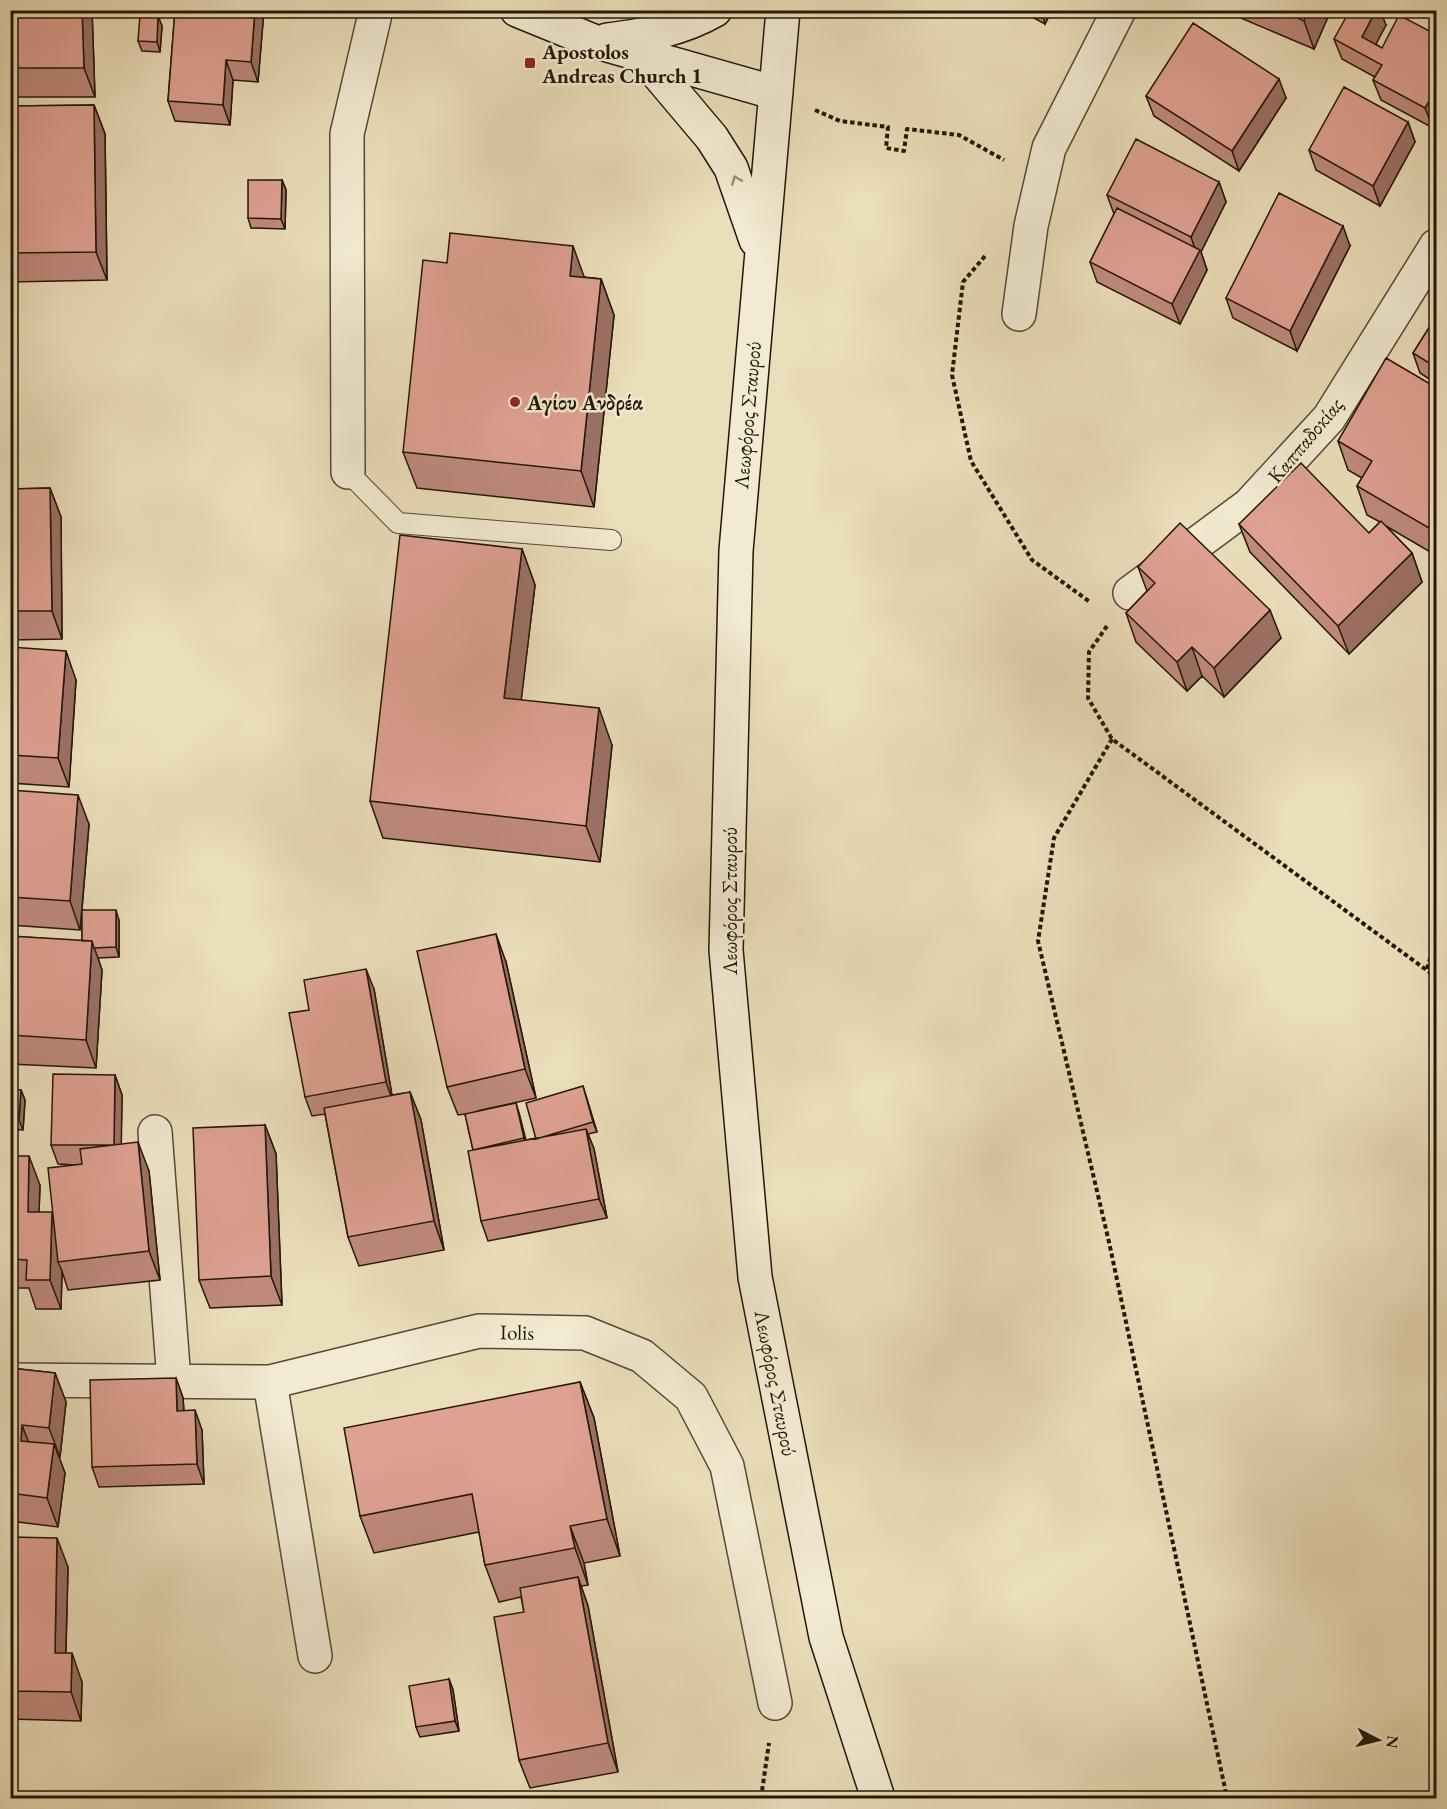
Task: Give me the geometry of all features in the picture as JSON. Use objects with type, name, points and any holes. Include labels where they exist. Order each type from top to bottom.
[{"type":"street","points":[[348,472],[347,134],[376,10]]},
{"type":"street","points":[[518,10],[593,41],[776,93]]},
{"type":"street","points":[[593,41],[647,35],[691,24],[715,10]]},
{"type":"street","name":"Λεωφόρος Σταυρού","points":[[783,10],[736,551],[726,950],[755,1277],[826,1637],[878,1791]]},
{"type":"street","points":[[1019,314],[1031,226],[1049,148],[1119,10]]},
{"type":"street","points":[[642,56],[712,138],[731,168],[761,255]]},
{"type":"street","name":"Καππαδοκίας","points":[[1121,606],[1249,505],[1329,418],[1437,246]]},
{"type":"street","points":[[155,1132],[174,1381]]},
{"type":"street","name":"Iolis","points":[[10,1380],[270,1382],[479,1331],[585,1333],[642,1356],[691,1397],[727,1466],[775,1703]]},
{"type":"street","points":[[270,1382],[315,1656]]},
{"type":"lane","points":[[348,472],[398,523],[611,540]]},
{"type":"path","points":[[776,93],[840,121],[888,127],[886,148],[904,151],[907,129],[958,135],[1040,180]]},
{"type":"path","points":[[1031,226],[1001,238],[963,282],[951,375],[971,461],[1032,560],[1121,606],[1089,652],[1088,698],[1112,739],[1437,977]]},
{"type":"path","points":[[1112,739],[1054,838],[1038,941],[1109,1242],[1227,1798]]},
{"type":"path","points":[[1427,970],[1437,938]]},
{"type":"path","points":[[760,1798],[775,1703]]},
{"type":"building","points":[[10,10],[82,10],[84,68],[10,68]]},
{"type":"building","points":[[175,10],[255,10],[251,62],[226,60],[223,105],[168,101]]},
{"type":"building","points":[[1280,10],[1308,10],[1304,21]]},
{"type":"building","points":[[1350,10],[1376,10],[1362,37],[1382,48],[1399,15],[1437,35],[1437,87],[1425,108],[1373,80],[1382,65],[1334,39]]},
{"type":"building","points":[[140,15],[158,16],[157,42],[138,41]]},
{"type":"building","points":[[1193,23],[1279,79],[1232,151],[1146,96]]},
{"type":"building","points":[[1344,87],[1408,122],[1373,186],[1309,150]]},
{"type":"building","points":[[94,105],[96,252],[10,253],[10,106]]},
{"type":"building","points":[[1136,139],[1219,182],[1191,237],[1107,195]]},
{"type":"building","points":[[248,180],[282,180],[281,219],[248,218]]},
{"type":"building","points":[[1279,193],[1343,226],[1290,331],[1226,298]]},
{"type":"building","points":[[1117,208],[1200,250],[1172,304],[1090,262]]},
{"type":"building","name":"Αγίου Ανδρέα","points":[[450,233],[573,246],[570,276],[601,279],[581,471],[403,452],[423,260],[447,263]]},
{"type":"building","points":[[1437,315],[1437,368],[1413,353]]},
{"type":"building","points":[[1386,358],[1437,388],[1437,459],[1435,463],[1437,464],[1437,515],[1429,528],[1357,486],[1372,461],[1338,441]]},
{"type":"building","points":[[1301,463],[1369,533],[1381,521],[1412,553],[1338,626],[1239,524]]},
{"type":"building","points":[[50,488],[52,611],[10,611],[10,489]]},
{"type":"building","points":[[1180,523],[1270,610],[1214,668],[1192,647],[1177,662],[1126,613],[1155,583],[1138,567]]},
{"type":"building","points":[[400,535],[522,549],[504,698],[599,708],[586,826],[370,801]]},
{"type":"building","points":[[10,647],[66,651],[58,758],[10,755]]},
{"type":"building","points":[[10,790],[78,795],[70,901],[10,897]]},
{"type":"building","points":[[82,910],[116,910],[116,947],[94,948],[92,941],[82,941]]},
{"type":"building","points":[[496,934],[525,1069],[447,1087],[417,951]]},
{"type":"building","points":[[10,936],[92,941],[86,1040],[10,1035]]},
{"type":"building","points":[[366,969],[386,1082],[305,1097],[289,1013],[309,1010],[304,980]]},
{"type":"building","points":[[53,1074],[115,1075],[114,1145],[51,1145]]},
{"type":"building","points":[[583,1086],[593,1122],[536,1139],[526,1103]]},
{"type":"building","points":[[10,1089],[21,1090],[19,1120],[10,1119]]},
{"type":"building","points":[[410,1092],[434,1221],[348,1237],[324,1108]]},
{"type":"building","points":[[516,1103],[524,1138],[473,1150],[465,1114]]},
{"type":"building","points":[[265,1125],[271,1276],[199,1280],[193,1128]]},
{"type":"building","points":[[586,1129],[599,1199],[481,1221],[468,1151]]},
{"type":"building","points":[[138,1142],[149,1251],[58,1262],[48,1168],[82,1164],[80,1149]]},
{"type":"building","points":[[10,1156],[29,1156],[28,1212],[52,1212],[50,1280],[26,1280],[27,1260],[10,1259]]},
{"type":"building","points":[[10,1368],[55,1373],[49,1428],[22,1425],[21,1441],[54,1444],[47,1498],[10,1493]]},
{"type":"building","points":[[176,1378],[177,1411],[195,1410],[197,1464],[92,1467],[90,1380]]},
{"type":"building","points":[[580,1382],[607,1519],[570,1526],[575,1548],[485,1565],[472,1494],[360,1516],[344,1428]]},
{"type":"building","points":[[10,1537],[57,1538],[55,1653],[72,1653],[71,1692],[10,1691]]},
{"type":"building","points":[[578,1577],[608,1743],[519,1760],[494,1617],[524,1612],[520,1588]]},
{"type":"building","points":[[449,1679],[455,1721],[416,1727],[409,1686]]},
{"type":"place","name":"Apostolos Andreas Church 1","points":[[530,63]]},
{"type":"place","name":"Αγίου Ανδρέα","points":[[515,402]]}]
